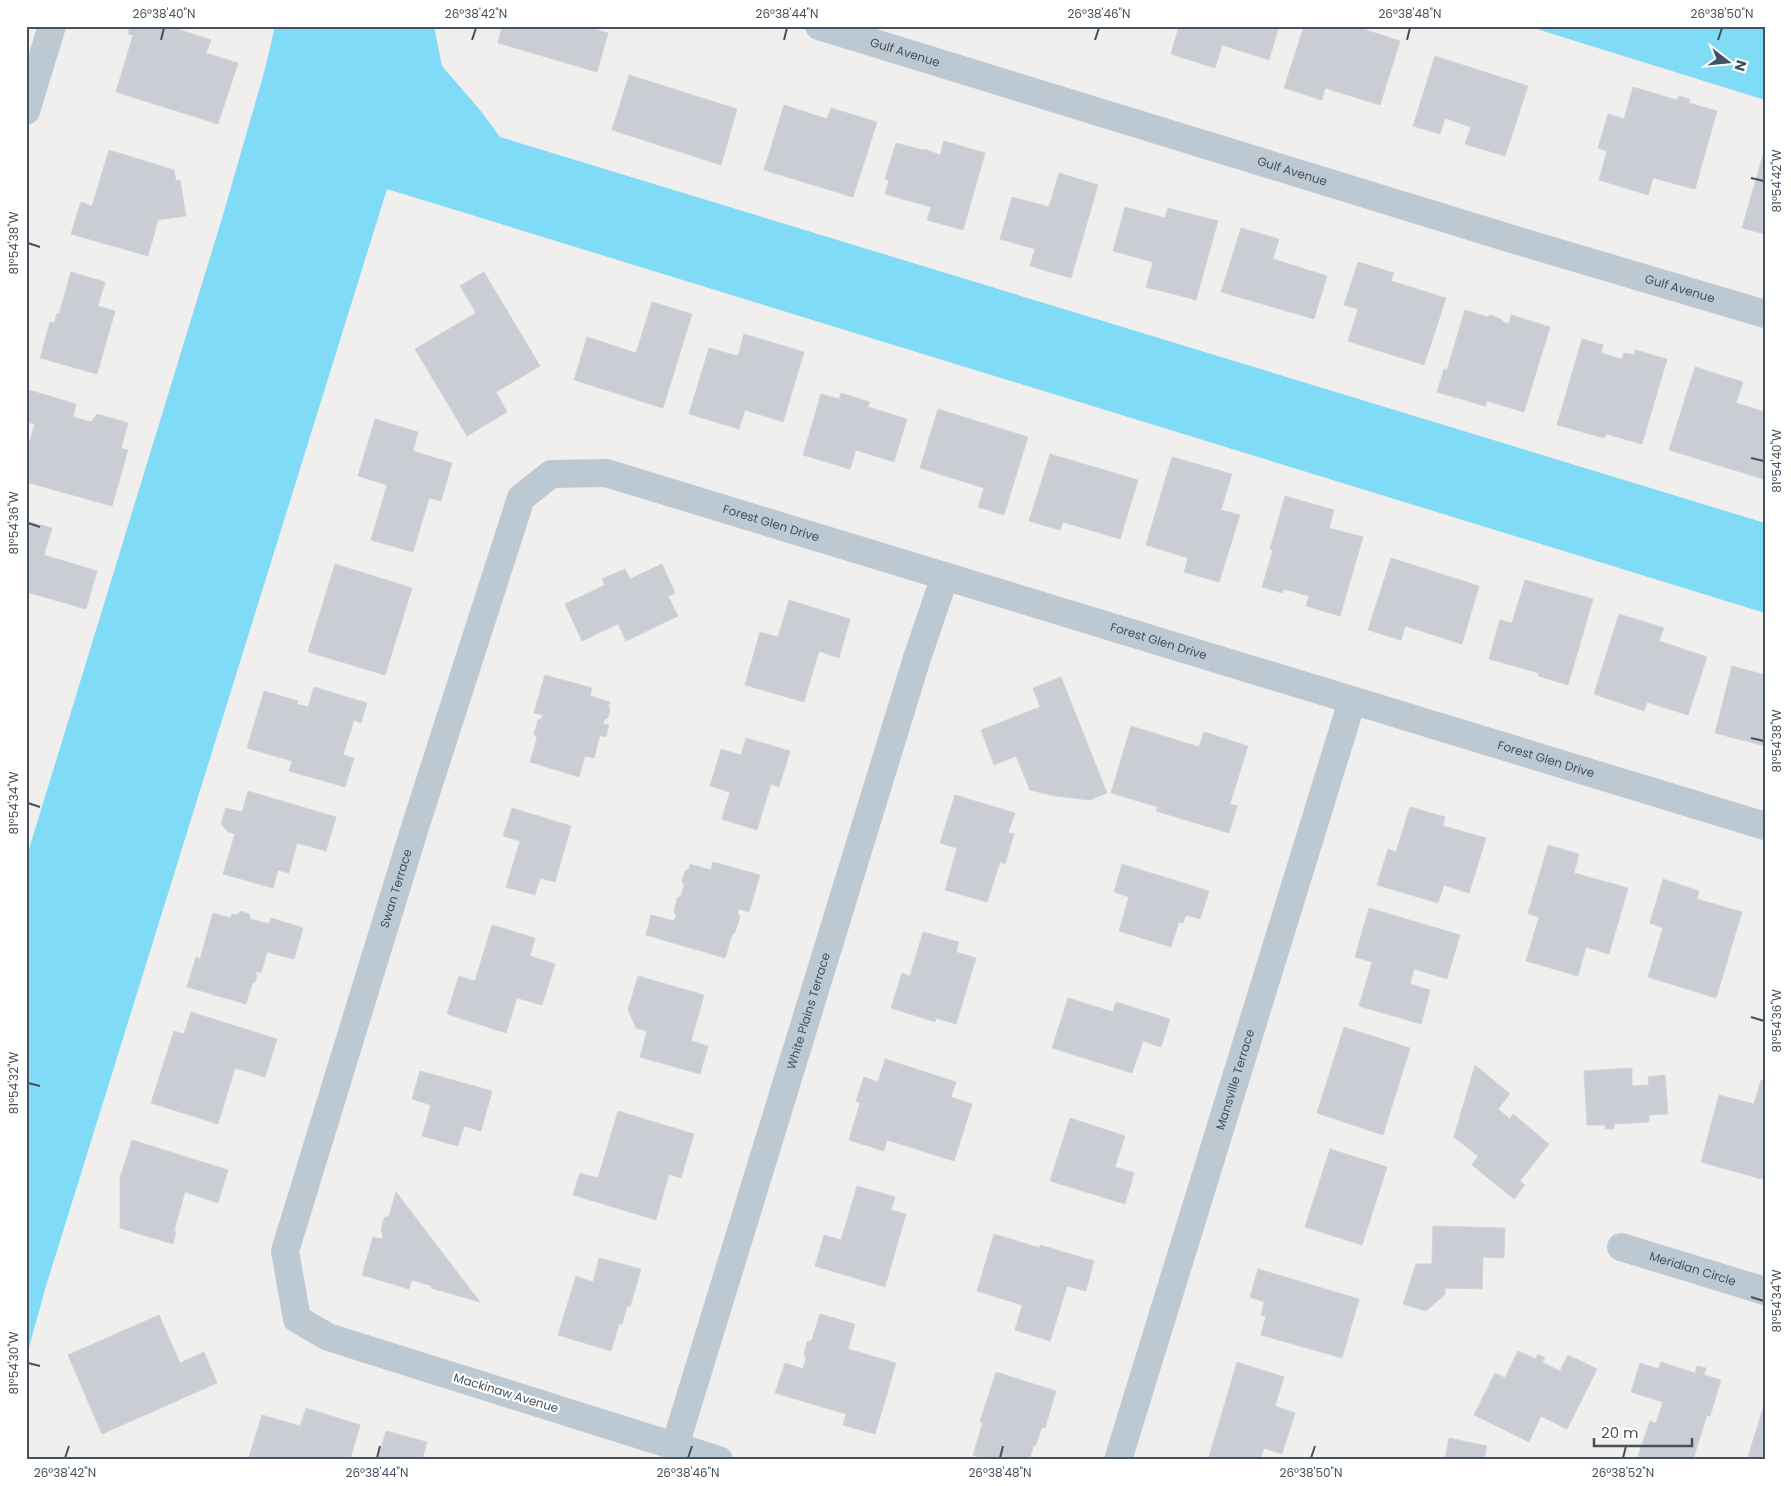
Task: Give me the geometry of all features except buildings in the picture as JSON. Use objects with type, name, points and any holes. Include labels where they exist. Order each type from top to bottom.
[{"type":"street","points":[[26,111],[52,26]]},
{"type":"street","name":"Gulf Avenue","points":[[819,26],[1512,239],[1765,314]]},
{"type":"street","name":"Forest Glen Drive","points":[[551,474],[606,473],[1765,826]]},
{"type":"street","name":"Swan Terrace","points":[[297,1318],[285,1251],[413,834],[521,498],[551,474]]},
{"type":"street","name":"White Plains Terrace","points":[[675,1446],[917,658],[945,576]]},
{"type":"street","name":"Mansville Terrace","points":[[1118,1460],[1352,701]]},
{"type":"street","name":"Meridian Circle","points":[[1621,1247],[1765,1291]]},
{"type":"street","name":"Mackinaw Avenue","points":[[297,1318],[328,1338],[719,1460]]},
{"type":"water","points":[[275,26],[434,26],[442,66],[480,110],[500,137],[1765,523],[1765,613],[387,189],[46,1286],[26,1358],[26,859],[223,215],[265,69]]},
{"type":"water","points":[[1527,26],[1765,26],[1765,100]]}]
